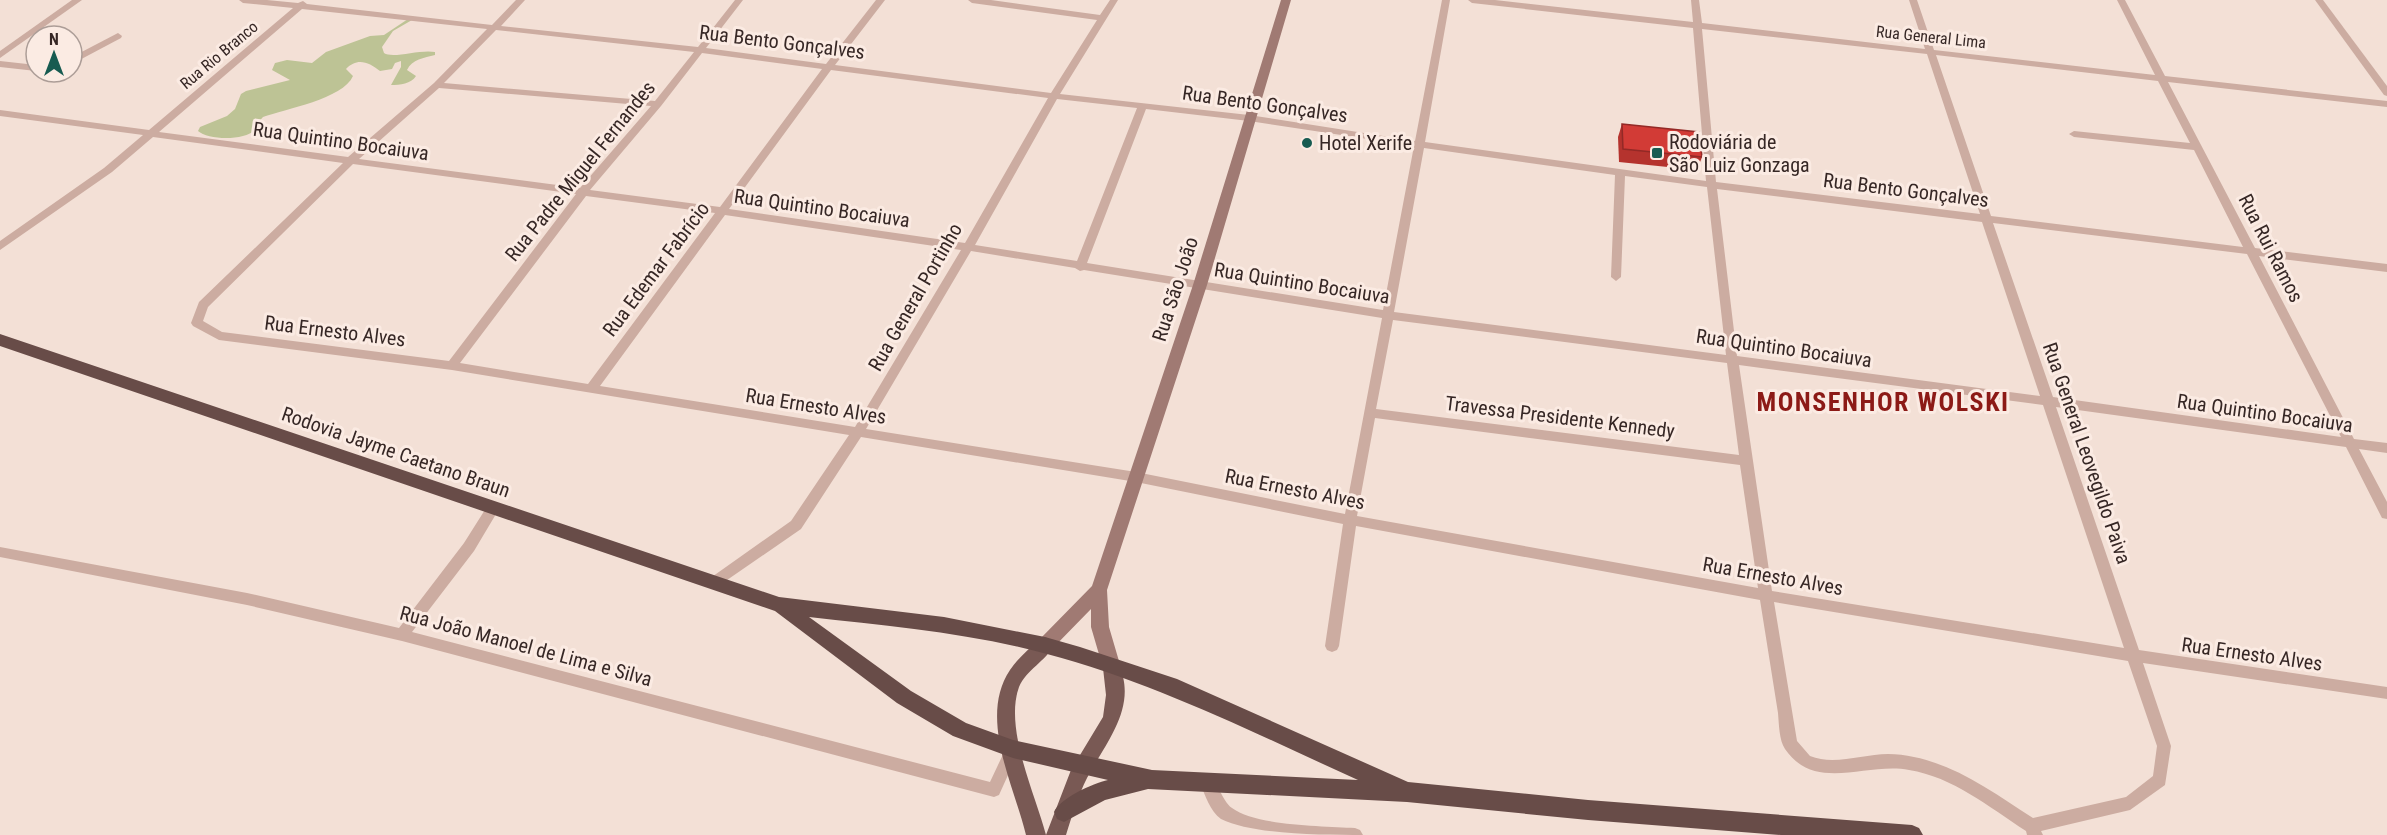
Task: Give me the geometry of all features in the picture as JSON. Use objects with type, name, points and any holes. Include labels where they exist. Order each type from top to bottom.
[{"type":"highway","name":"Rodovia Jayme Caetano Braun","points":[[0,340],[779,605],[944,625],[1045,645],[1170,685],[1407,792]]},
{"type":"highway","name":"Rodovia Jayme Caetano Braun","points":[[779,605],[904,697],[960,730],[1013,749]]},
{"type":"highway","points":[[1013,749],[1152,780],[1407,792],[1798,831],[1912,835]]},
{"type":"highway","points":[[1064,812],[1101,790],[1152,780]]},
{"type":"main road","name":"Rua São João","points":[[1113,668],[1100,627],[1099,590],[1200,285],[1286,0]]},
{"type":"main road","name":"Rua São João","points":[[1045,645],[1099,590]]},
{"type":"main road","points":[[1036,835],[1006,714],[1009,689],[1019,671],[1045,645]]},
{"type":"main road","points":[[1056,835],[1084,764],[1112,719],[1115,695],[1113,668]]},
{"type":"street","points":[[0,55],[78,0]]},
{"type":"street","name":"Rua Bento Gonçalves","points":[[243,0],[496,26],[1054,96],[1249,118],[1713,185],[2387,268]]},
{"type":"street","name":"Rua Rio Branco","points":[[0,246],[108,170],[308,0]]},
{"type":"street","points":[[351,160],[437,85],[521,0]]},
{"type":"street","name":"Rua Padre Miguel Fernandes","points":[[452,366],[583,192],[658,104],[739,0]]},
{"type":"street","name":"Rua Edemar Fabrício","points":[[591,388],[829,66],[881,0]]},
{"type":"street","points":[[972,0],[1104,18]]},
{"type":"street","name":"Rua General Portinho","points":[[714,583],[796,525],[858,432],[937,302],[1054,96],[1114,0]]},
{"type":"street","points":[[1332,646],[1350,520],[1446,0]]},
{"type":"street","name":"Rua General Lima","points":[[1472,0],[2387,104]]},
{"type":"street","points":[[1695,0],[1732,359],[1764,595],[1790,744],[1806,762],[1827,766],[1887,760],[1919,763],[1949,774],[2033,831]]},
{"type":"street","name":"Rua General Leovegildo Paiva","points":[[1913,0],[2164,746],[2160,780],[2130,802],[2033,831]]},
{"type":"street","name":"Rua Rui Ramos","points":[[2121,0],[2387,514]]},
{"type":"street","points":[[2319,0],[2387,93]]},
{"type":"street","points":[[84,55],[118,36]]},
{"type":"street","points":[[0,64],[24,67]]},
{"type":"street","points":[[437,85],[658,104]]},
{"type":"street","points":[[1080,267],[1143,106]]},
{"type":"street","name":"Rua Quintino Bocaiuva","points":[[0,112],[723,211],[1387,315],[2048,400],[2387,448]]},
{"type":"street","points":[[2074,134],[2197,147]]},
{"type":"street","name":"Rua Ernesto Alves","points":[[351,160],[203,305],[197,323],[219,336],[452,366],[1136,477],[1350,520],[1764,595],[2135,656],[2387,693]]},
{"type":"street","points":[[1616,277],[1620,172]]},
{"type":"street","name":"Travessa Presidente Kennedy","points":[[1369,413],[1746,461]]},
{"type":"street","points":[[402,635],[469,547],[493,509]]},
{"type":"street","name":"Rua João Manoel de Lima e Silva","points":[[0,552],[247,599],[402,635],[994,790],[1013,749]]},
{"type":"street","points":[[1207,783],[1225,814],[1242,822],[1299,833],[1355,835]]},
{"type":"green space","points":[[408,19],[412,20],[393,31],[382,47],[384,53],[388,55],[435,52],[435,55],[409,66],[407,70],[416,76],[411,81],[391,85],[401,67],[401,61],[395,63],[392,69],[380,71],[367,63],[354,63],[346,69],[353,76],[338,91],[312,102],[263,117],[250,134],[235,138],[218,138],[198,131],[200,127],[227,116],[235,109],[241,94],[246,91],[290,80],[272,70],[275,63],[287,60],[312,63],[326,52],[370,36],[384,35]]},
{"type":"building","points":[[1622,124],[1699,132],[1702,157],[1623,149]]},
{"type":"place","name":"Hotel Xerife","points":[[1307,143]]},
{"type":"place","name":"Rodoviária de São Luiz Gonzaga","points":[[1657,153]]},
{"type":"district","name":"MONSENHOR WOLSKI","points":[[1883,402]]}]
